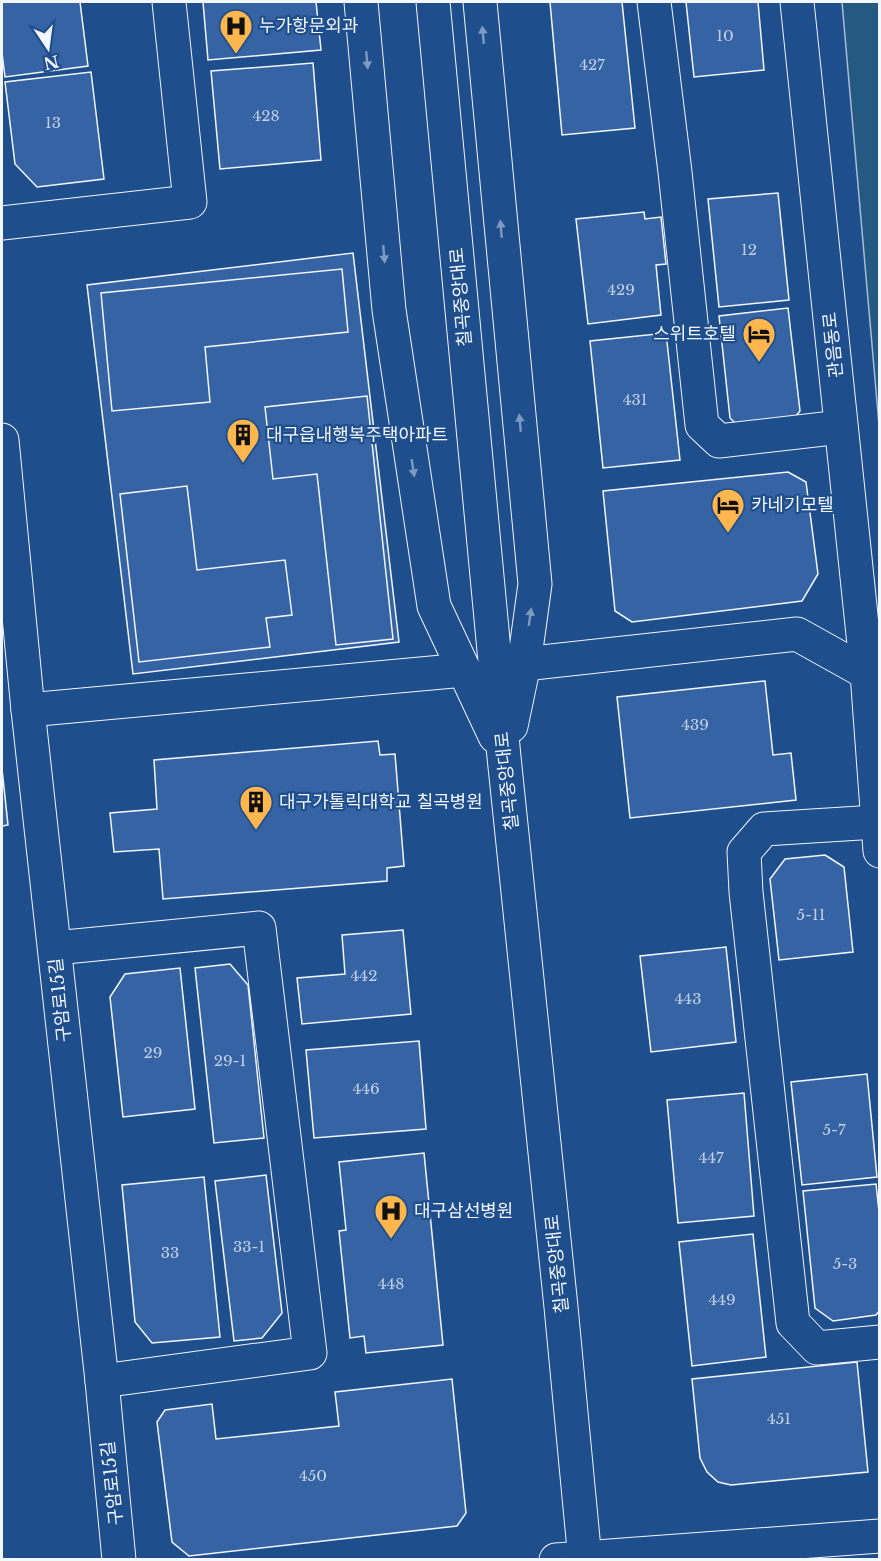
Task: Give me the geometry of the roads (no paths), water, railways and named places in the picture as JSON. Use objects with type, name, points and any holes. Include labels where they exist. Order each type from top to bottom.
[{"type":"street","points":[[2,223],[190,202],[169,2]]},
{"type":"street","points":[[362,2],[389,310],[434,606],[504,757]]},
{"type":"street","name":"칠곡중앙대로","points":[[433,2],[504,757],[561,1307],[575,1558]]},
{"type":"street","points":[[480,2],[535,584],[524,664],[504,757]]},
{"type":"street","points":[[654,2],[702,425],[719,441],[841,427]]},
{"type":"street","name":"관음동로","points":[[797,2],[841,427],[873,677],[878,837]]},
{"type":"street","name":"구암로15길","points":[[2,440],[28,710],[102,1381],[119,1560]]},
{"type":"street","points":[[524,664],[797,634],[873,677]]},
{"type":"street","points":[[28,710],[464,670]]},
{"type":"street","points":[[878,837],[764,829],[744,852],[747,904],[793,1323],[817,1348],[879,1342]]},
{"type":"street","points":[[55,948],[259,928],[310,1353],[102,1381]]},
{"type":"street","points":[[575,1558],[808,1550],[879,1536]]},
{"type":"place","name":"누가항문외과","points":[[236,55]]},
{"type":"place","name":"스위트호텔","points":[[759,363]]},
{"type":"place","name":"대구읍내행복주택아파트","points":[[243,464]]},
{"type":"place","name":"카네기모텔","points":[[728,534]]},
{"type":"place","name":"대구가톨릭대학교 칠곡병원","points":[[256,831]]},
{"type":"place","name":"대구삼선병원","points":[[391,1240]]}]
